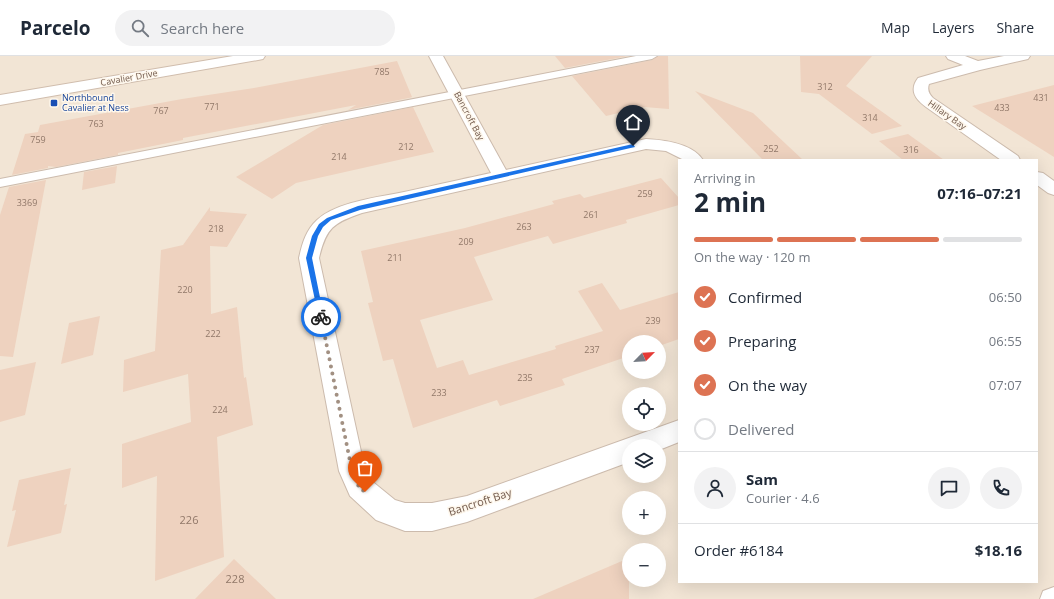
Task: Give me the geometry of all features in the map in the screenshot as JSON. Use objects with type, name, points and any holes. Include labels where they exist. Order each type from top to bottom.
[{"type":"street","name":"Cavalier Drive","points":[[0,100],[258,56]]},
{"type":"street","name":"Bancroft Bay","points":[[436,56],[501,176]]},
{"type":"street","points":[[953,56],[977,66],[1023,56]]},
{"type":"street","name":"Hillary Bay","points":[[977,66],[923,81],[920,85],[922,98],[1011,159]]},
{"type":"street","name":"Bancroft Bay","points":[[622,453],[467,509],[432,517],[405,517],[386,510],[359,487],[352,471],[309,258],[315,236],[321,225],[339,214],[366,206],[646,144],[658,144],[672,147],[682,151],[693,159]]},
{"type":"street","points":[[1038,178],[1054,189]]},
{"type":"street","points":[[658,439],[678,431]]},
{"type":"lane","points":[[0,183],[652,56]]},
{"type":"shaded area","points":[[0,56],[1054,56],[1054,599],[0,599]]},
{"type":"building","points":[[555,56],[628,56],[565,68]]},
{"type":"building","points":[[658,56],[668,56],[669,109],[644,107],[606,116],[572,76],[652,60]]},
{"type":"building","points":[[800,56],[872,56],[846,86],[902,126],[872,134],[819,94],[801,92]]},
{"type":"building","points":[[397,61],[412,97],[348,110],[356,105],[183,138],[183,140],[118,153],[118,155],[56,167],[48,166],[48,168],[12,175],[25,134],[38,132],[40,125],[182,99],[254,88]]},
{"type":"building","points":[[1054,85],[1054,157],[972,106]]},
{"type":"building","points":[[695,91],[753,113],[802,159],[762,159]]},
{"type":"building","points":[[413,107],[434,152],[296,183],[272,199],[236,177],[323,125]]},
{"type":"building","points":[[908,134],[943,159],[902,159],[879,141]]},
{"type":"building","points":[[117,166],[115,183],[82,190],[84,172]]},
{"type":"building","points":[[661,178],[678,197],[678,205],[626,220],[627,223],[553,244],[548,236],[474,257],[493,300],[420,320],[437,368],[463,360],[469,375],[556,349],[555,346],[603,331],[578,291],[602,283],[620,310],[678,292],[678,339],[666,344],[666,335],[622,335],[622,358],[562,379],[565,385],[500,406],[497,400],[413,428],[393,359],[383,361],[368,303],[373,302],[361,251],[465,228],[554,204],[552,201],[580,194],[584,198]]},
{"type":"building","points":[[46,180],[13,357],[0,356],[0,215],[9,187]]},
{"type":"building","points":[[210,207],[210,211],[247,214],[227,247],[210,246],[211,314],[237,307],[244,378],[246,377],[253,425],[217,437],[224,557],[155,581],[157,476],[122,488],[122,444],[191,422],[188,374],[123,392],[124,360],[155,351],[161,250],[183,245]]},
{"type":"building","points":[[100,316],[93,355],[61,364],[69,323]]},
{"type":"building","points":[[36,362],[25,415],[0,422],[0,370]]},
{"type":"building","points":[[71,468],[64,505],[67,504],[61,533],[7,547],[16,510],[12,511],[19,480]]},
{"type":"building","points":[[234,559],[276,599],[195,599]]},
{"type":"building","points":[[622,561],[622,587],[629,587],[629,599],[533,599]]},
{"type":"way so far","points":[[321,317],[352,471],[359,487],[365,492]]},
{"type":"place","name":"Northbound Cavalier at Ness","points":[[54,103]]},
{"type":"route","points":[[321,317],[309,258],[315,236],[321,225],[329,219],[358,208],[633,146]]}]
